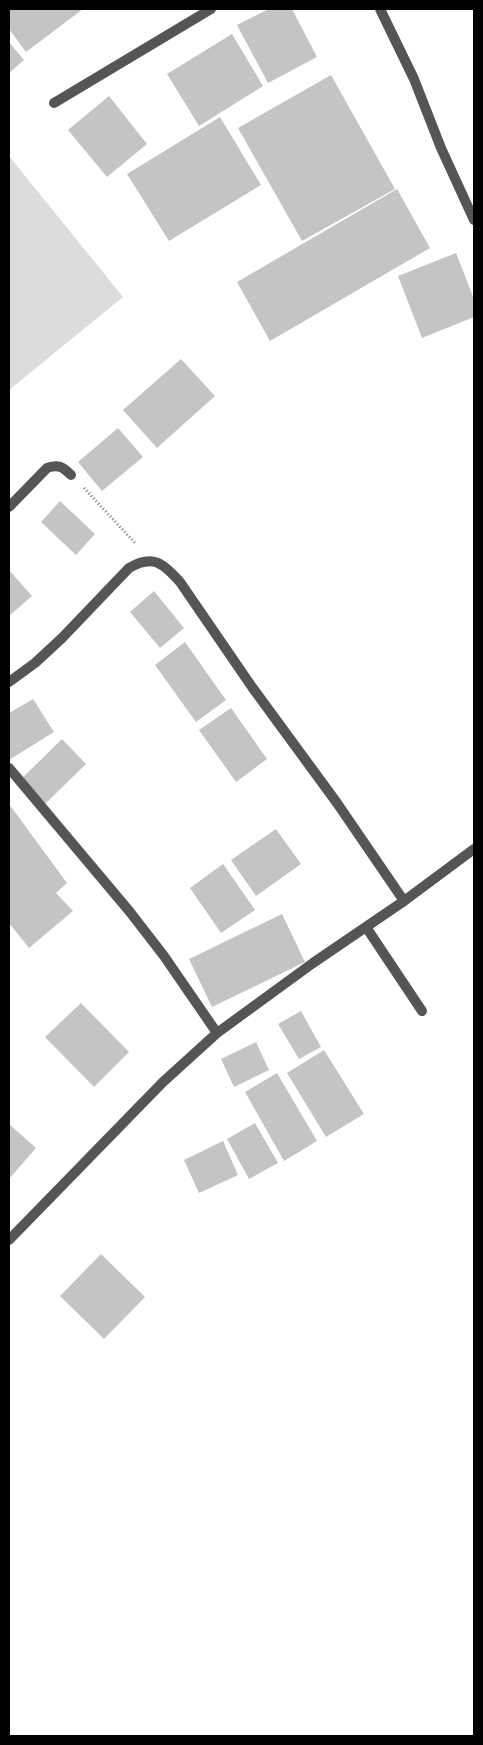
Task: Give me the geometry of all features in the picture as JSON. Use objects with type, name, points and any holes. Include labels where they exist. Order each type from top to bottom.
[{"type":"street","points":[[54,104],[210,9]]},
{"type":"street","points":[[380,9],[414,79],[441,148],[474,220]]},
{"type":"street","points":[[9,507],[47,468],[54,465],[64,468],[71,475]]},
{"type":"street","points":[[9,682],[35,663],[62,638],[129,568],[140,562],[152,560],[166,566],[180,582],[404,901]]},
{"type":"street","points":[[9,768],[130,912],[164,956],[217,1033]]},
{"type":"street","points":[[9,1240],[163,1082],[217,1033],[313,963],[404,901],[474,849]]},
{"type":"street","points":[[366,926],[422,1011]]},
{"type":"path","points":[[71,475],[152,560]]},
{"type":"shaded area","points":[[9,156],[123,297],[9,390]]},
{"type":"building","points":[[12,9],[83,9],[26,52],[9,29],[9,11]]},
{"type":"building","points":[[269,9],[292,9],[317,57],[268,83],[237,25]]},
{"type":"building","points":[[232,34],[263,86],[199,126],[167,74]]},
{"type":"building","points":[[9,42],[24,60],[9,73]]},
{"type":"building","points":[[331,75],[395,189],[302,241],[238,128]]},
{"type":"building","points":[[109,96],[147,144],[107,177],[68,130]]},
{"type":"building","points":[[220,117],[261,185],[169,241],[127,174]]},
{"type":"building","points":[[397,189],[430,248],[270,341],[237,282]]},
{"type":"building","points":[[456,253],[474,299],[474,317],[422,338],[398,276]]},
{"type":"building","points":[[181,359],[215,396],[157,448],[123,410]]},
{"type":"building","points":[[118,428],[143,457],[102,491],[78,462]]},
{"type":"building","points":[[60,501],[95,534],[76,555],[41,522]]},
{"type":"building","points":[[9,570],[32,596],[9,616]]},
{"type":"building","points":[[154,591],[184,628],[160,648],[130,612]]},
{"type":"building","points":[[185,642],[226,700],[196,722],[155,665]]},
{"type":"building","points":[[33,699],[54,732],[9,760],[9,713]]},
{"type":"building","points":[[231,708],[267,759],[236,782],[199,730]]},
{"type":"building","points":[[62,739],[86,764],[45,804],[21,779]]},
{"type":"building","points":[[9,804],[67,883],[56,893],[73,911],[29,948],[9,923]]},
{"type":"building","points":[[276,829],[301,864],[256,896],[231,860]]},
{"type":"building","points":[[223,864],[255,910],[221,933],[190,888]]},
{"type":"building","points":[[282,914],[305,962],[212,1007],[189,959]]},
{"type":"building","points":[[81,1003],[129,1052],[94,1087],[45,1037]]},
{"type":"building","points":[[301,1011],[321,1047],[299,1059],[278,1024]]},
{"type":"building","points":[[256,1042],[269,1070],[234,1087],[221,1059]]},
{"type":"building","points":[[324,1050],[364,1114],[326,1137],[287,1073]]},
{"type":"building","points":[[277,1073],[317,1141],[284,1161],[245,1092]]},
{"type":"building","points":[[255,1123],[278,1163],[249,1179],[227,1139]]},
{"type":"building","points":[[9,1124],[36,1148],[9,1179]]},
{"type":"building","points":[[223,1141],[238,1175],[199,1193],[184,1160]]},
{"type":"building","points":[[101,1254],[145,1297],[104,1339],[60,1296]]}]
